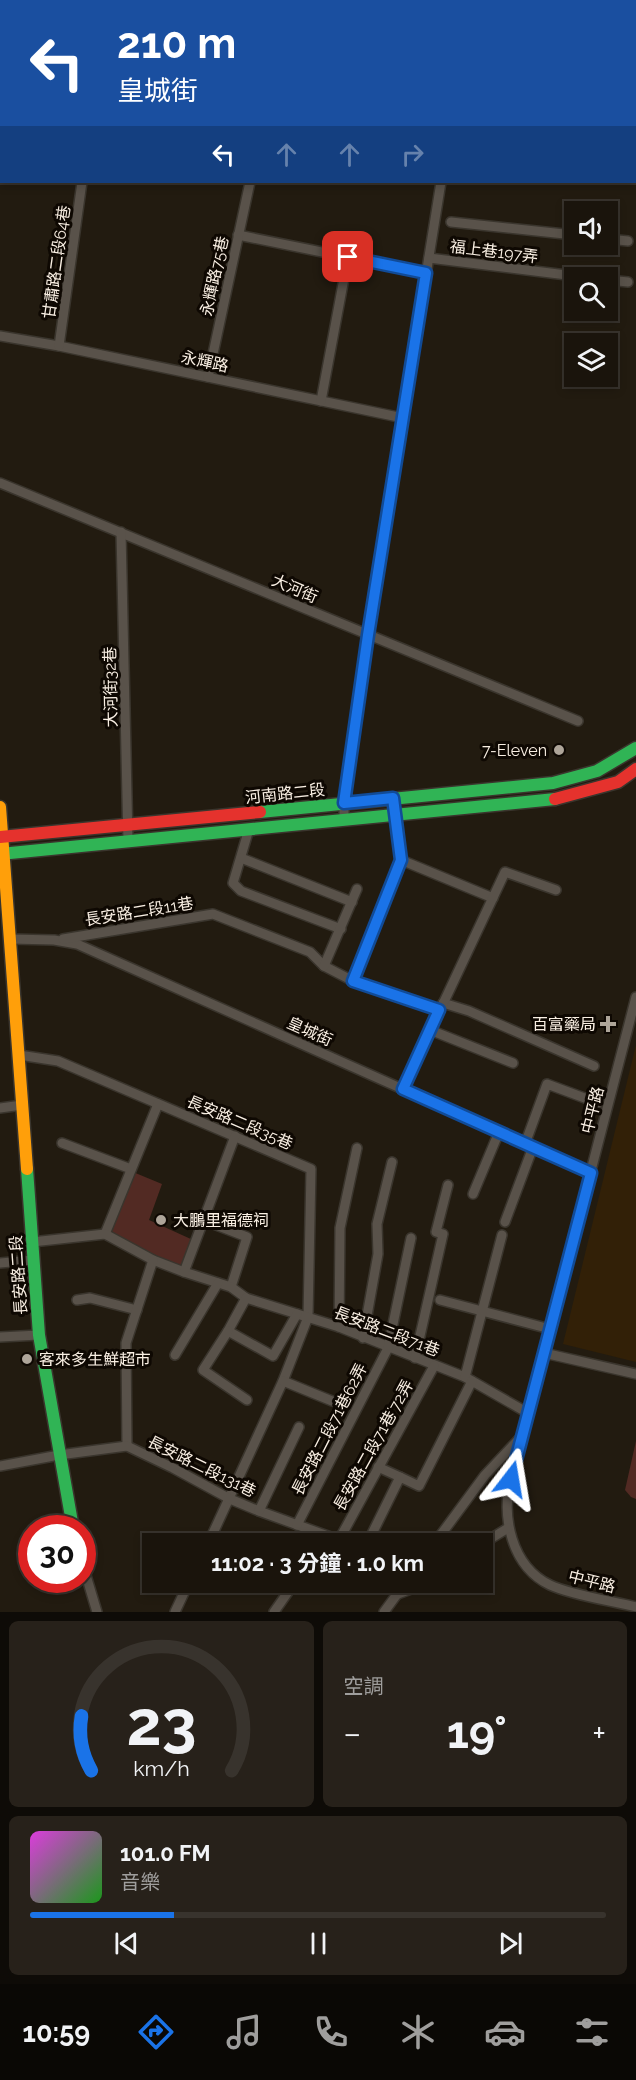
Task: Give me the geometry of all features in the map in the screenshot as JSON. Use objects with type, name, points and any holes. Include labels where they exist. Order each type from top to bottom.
[{"type":"street","name":"甘肅路二段64巷","points":[[59,346],[82,183]]},
{"type":"street","name":"永輝路75巷","points":[[208,377],[250,183]]},
{"type":"street","points":[[344,820],[344,803],[368,635],[441,183]]},
{"type":"street","points":[[451,222],[564,234]]},
{"type":"street","points":[[238,236],[426,273]]},
{"type":"street","points":[[618,240],[628,241]]},
{"type":"street","points":[[321,401],[348,257]]},
{"type":"street","name":"福上巷197弄","points":[[429,258],[564,275]]},
{"type":"street","points":[[618,281],[628,282]]},
{"type":"street","name":"永輝路","points":[[0,336],[59,346],[403,417]]},
{"type":"street","name":"大河街","points":[[0,483],[578,721]]},
{"type":"street","name":"大河街32巷","points":[[121,532],[128,841]]},
{"type":"street","name":"河南路二段","points":[[2,837],[568,781],[612,765],[636,748]]},
{"type":"street","name":"河南路二段","points":[[2,854],[558,799],[618,782],[636,769]]},
{"type":"street","points":[[353,981],[401,860],[393,798]]},
{"type":"street","name":"長安路二段","points":[[0,807],[39,1335],[71,1515]]},
{"type":"street","points":[[249,830],[233,884],[241,891],[340,929]]},
{"type":"street","points":[[241,858],[351,902]]},
{"type":"street","points":[[401,860],[493,898]]},
{"type":"street","points":[[403,1089],[505,872],[556,890]]},
{"type":"street","points":[[324,966],[357,889]]},
{"type":"street","name":"長安路二段11巷","points":[[54,940],[213,914],[310,952],[324,966],[353,981],[441,1007],[469,1011],[594,1066]]},
{"type":"street","name":"皇城街","points":[[10,939],[54,940],[77,944],[591,1173]]},
{"type":"street","name":"中平路","points":[[636,997],[507,1491],[506,1513],[508,1528],[519,1553],[535,1576],[557,1588],[636,1607]]},
{"type":"street","points":[[430,1030],[513,1063]]},
{"type":"street","name":"長安路二段35巷","points":[[19,1055],[58,1061],[311,1169],[308,1317]]},
{"type":"street","points":[[505,1222],[547,1084],[598,1103]]},
{"type":"street","points":[[32,1242],[105,1234],[158,1104]]},
{"type":"street","points":[[0,1108],[22,1105]]},
{"type":"street","points":[[473,1194],[499,1132]]},
{"type":"street","points":[[184,1272],[235,1136]]},
{"type":"street","points":[[62,1143],[131,1169]]},
{"type":"street","points":[[339,1327],[340,1228],[357,1148]]},
{"type":"street","points":[[363,1338],[378,1254],[377,1224],[392,1162]]},
{"type":"street","points":[[415,1358],[443,1234],[436,1232],[448,1185]]},
{"type":"street","points":[[203,1221],[248,1238],[231,1287]]},
{"type":"street","name":"長安路二段71巷","points":[[105,1234],[153,1260],[231,1287],[246,1298],[339,1327],[468,1379],[528,1413]]},
{"type":"street","points":[[378,1467],[419,1486],[468,1379],[482,1310],[502,1235]]},
{"type":"street","name":"長安路二段71巷62弄","points":[[297,1525],[387,1348],[411,1238]]},
{"type":"street","points":[[0,1263],[33,1260]]},
{"type":"street","points":[[127,1446],[126,1343],[153,1260]]},
{"type":"street","points":[[175,1355],[218,1283]]},
{"type":"street","points":[[77,1300],[90,1298],[137,1310]]},
{"type":"street","points":[[246,1298],[203,1370],[247,1400]]},
{"type":"street","points":[[440,1300],[550,1329]]},
{"type":"street","points":[[228,1331],[273,1356],[297,1314]]},
{"type":"street","points":[[213,1533],[283,1381],[308,1317]]},
{"type":"street","points":[[0,1337],[39,1335]]},
{"type":"street","points":[[544,1353],[636,1374]]},
{"type":"street","name":"長安路二段71巷˙72弄","points":[[343,1533],[434,1366]]},
{"type":"street","points":[[283,1381],[332,1401]]},
{"type":"street","points":[[259,1511],[299,1427]]},
{"type":"street","points":[[442,1533],[485,1474],[521,1437]]},
{"type":"street","name":"長安路二段131巷","points":[[0,1466],[127,1446],[230,1498],[312,1533]]},
{"type":"street","points":[[372,1533],[400,1477]]},
{"type":"street","points":[[493,1537],[508,1528]]},
{"type":"street","points":[[91,1593],[97,1612]]},
{"type":"street","points":[[175,1612],[184,1593]]},
{"type":"street","points":[[274,1612],[287,1593]]},
{"type":"street","points":[[384,1612],[398,1594]]},
{"type":"shaded area","points":[[636,1045],[636,1362],[563,1344]]},
{"type":"shaded area","points":[[133,1172],[162,1184],[149,1220],[193,1240],[182,1269],[153,1257],[109,1233]]},
{"type":"shaded area","points":[[636,1441],[636,1499],[625,1490]]},
{"type":"traffic: fast","points":[[260,812],[553,783],[597,771],[636,748]]},
{"type":"traffic: fast","points":[[0,854],[555,799]]},
{"type":"traffic: fast","points":[[27,1169],[39,1335],[71,1515]]},
{"type":"traffic: slow","points":[[0,807],[27,1169]]},
{"type":"traffic: jam","points":[[555,799],[618,782],[636,769]]},
{"type":"traffic: jam","points":[[0,837],[260,812]]},
{"type":"place","name":"7-Eleven","points":[[559,750]]},
{"type":"place","name":"百富藥局","points":[[608,1024]]},
{"type":"place","name":"大鵬里福德祠","points":[[161,1220]]},
{"type":"place","name":"客來多生鮮超市","points":[[27,1359]]},
{"type":"route","points":[[348,257],[426,273],[368,635],[344,803],[393,798],[401,860],[353,981],[439,1010],[403,1089],[591,1173],[511,1479]]}]
